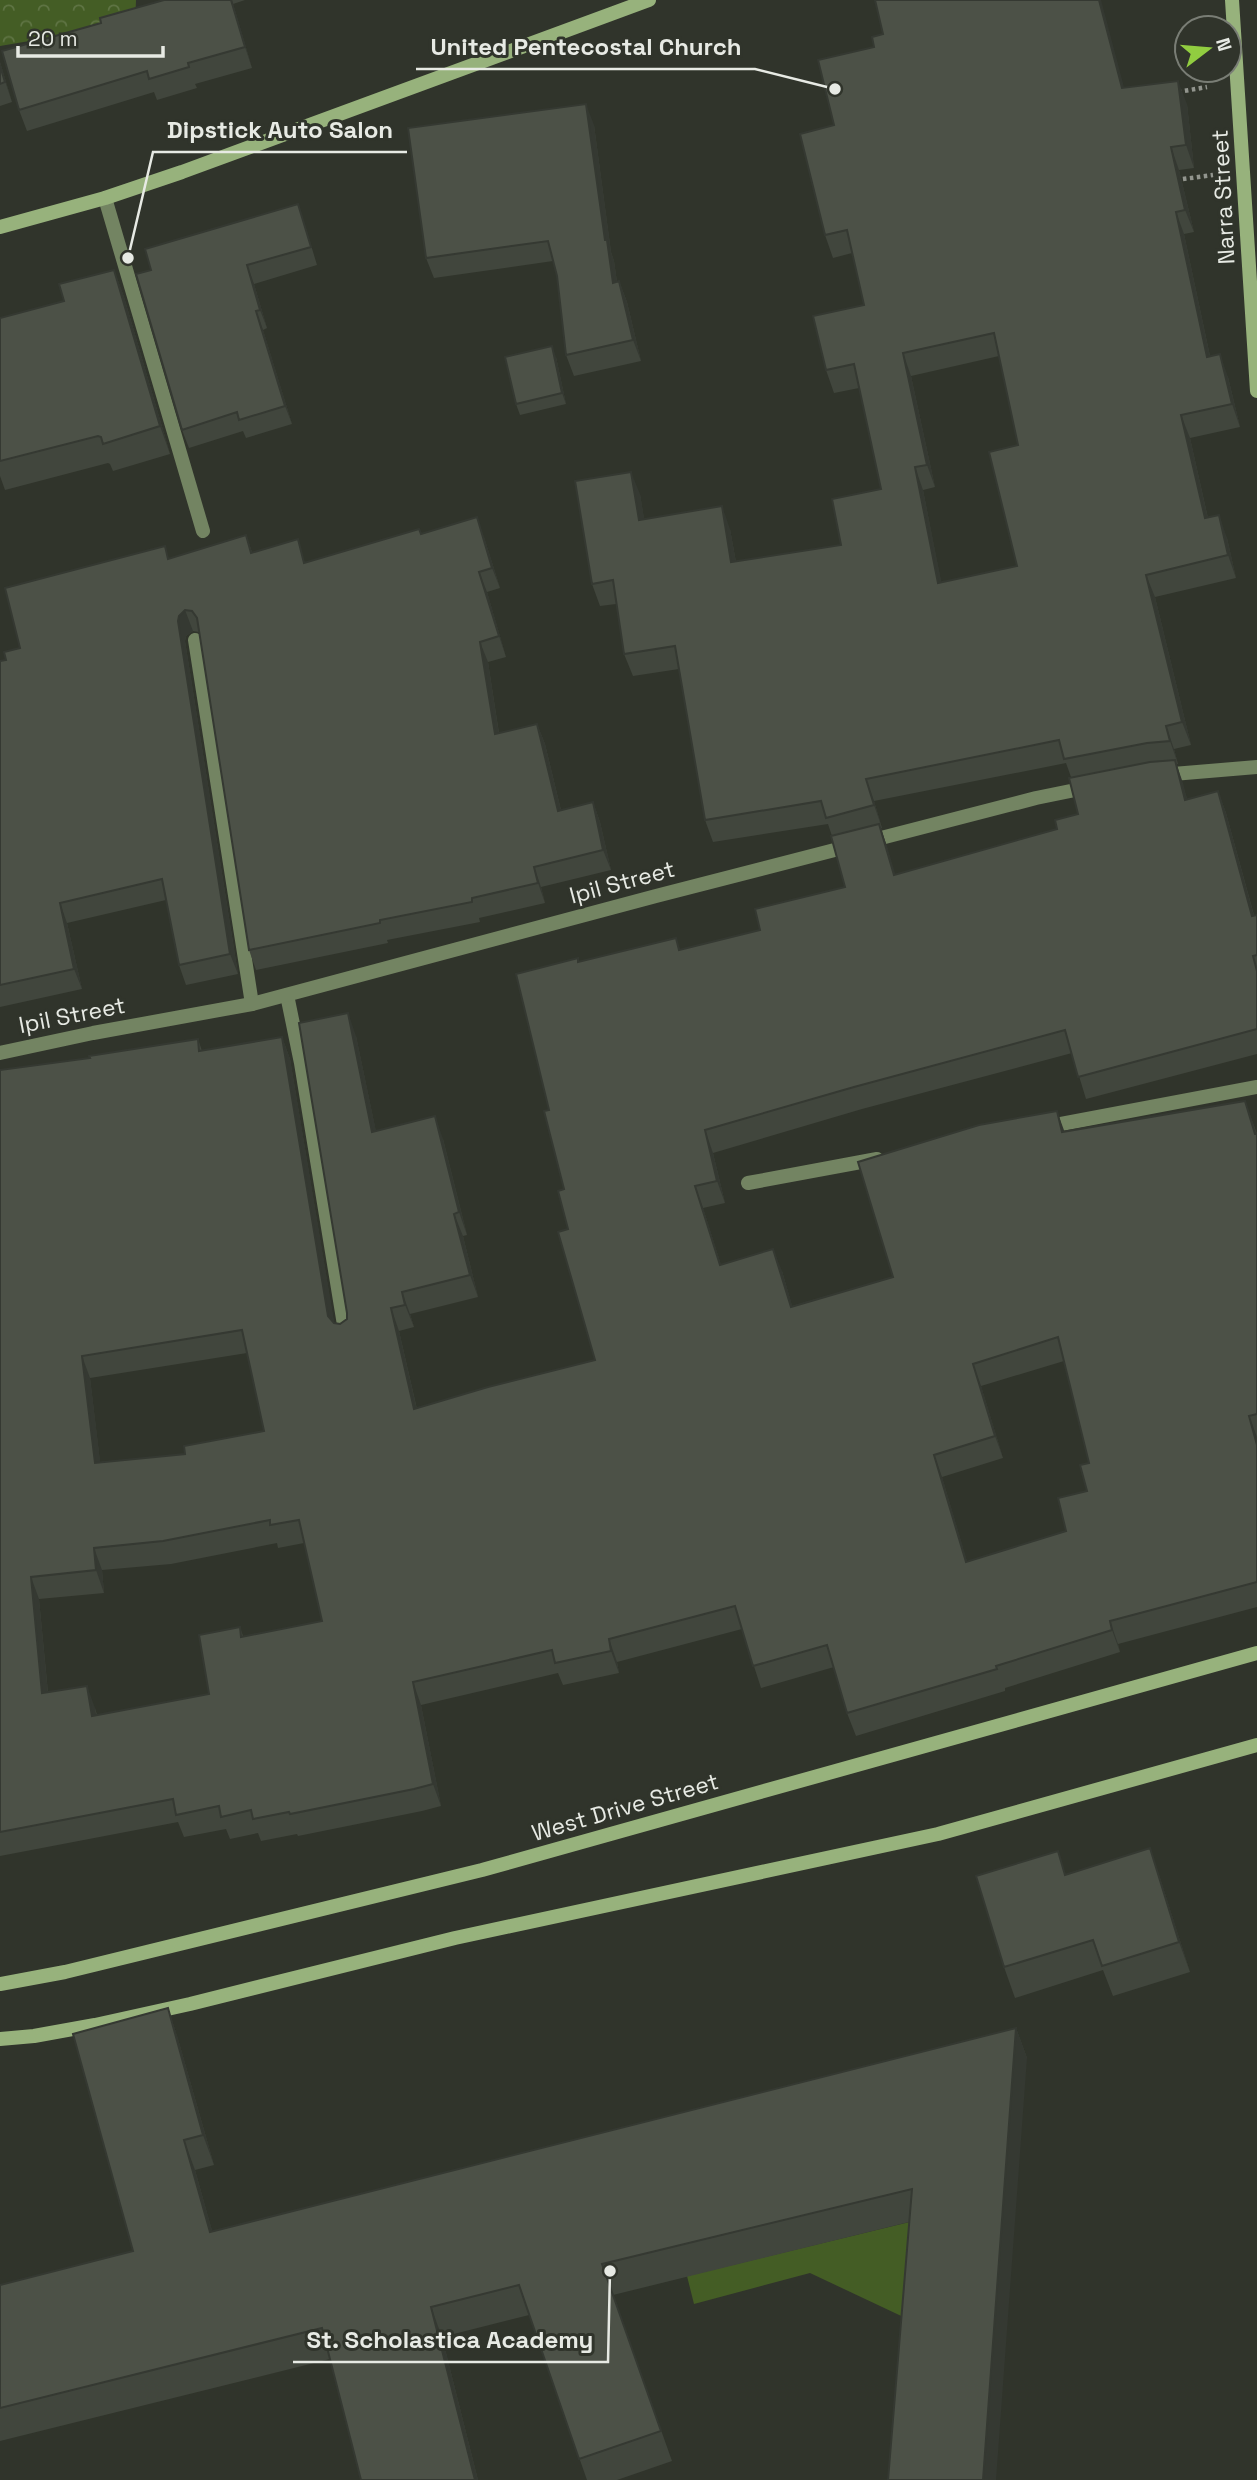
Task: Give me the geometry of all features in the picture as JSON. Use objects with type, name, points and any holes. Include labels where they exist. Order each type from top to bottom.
[{"type":"street","points":[[0,227],[105,198],[182,172],[649,0]]},
{"type":"street","name":"Narra Street","points":[[1232,0],[1257,391]]},
{"type":"street","points":[[105,198],[203,531]]},
{"type":"street","points":[[195,640],[252,1004]]},
{"type":"street","points":[[1144,777],[1257,767]]},
{"type":"street","name":"Ipil Street","points":[[0,1053],[252,1004],[1036,798],[1103,785]]},
{"type":"street","points":[[286,995],[301,1063],[346,1337]]},
{"type":"street","points":[[1030,1130],[1257,1087]]},
{"type":"street","points":[[748,1183],[896,1156]]},
{"type":"street","name":"West Drive Street","points":[[0,1984],[65,1972],[482,1871],[1257,1653]]},
{"type":"street","points":[[0,2039],[59,2032],[190,2004],[455,1938],[938,1834],[1257,1745]]},
{"type":"path","points":[[1168,93],[1209,87]]},
{"type":"path","points":[[1169,181],[1210,175]]},
{"type":"green space","points":[[0,0],[136,0],[135,23],[0,46]]},
{"type":"green space","points":[[922,2219],[914,2322],[810,2273],[694,2304],[687,2276]]},
{"type":"building","points":[[164,0],[231,0],[245,47],[188,63],[189,67],[149,79],[147,71],[19,110],[2,51],[101,23],[100,18]]},
{"type":"building","points":[[875,0],[1099,0],[1122,88],[1173,82],[1173,84],[1178,84],[1186,145],[1171,147],[1185,210],[1176,212],[1207,357],[1220,354],[1232,404],[1181,415],[1205,518],[1219,515],[1228,555],[1146,575],[1182,722],[1166,726],[1170,741],[1064,759],[1059,740],[866,779],[874,805],[826,818],[821,801],[705,820],[675,646],[624,654],[613,580],[592,584],[575,481],[631,472],[639,520],[722,506],[731,562],[841,545],[832,499],[881,489],[854,364],[826,370],[813,316],[864,305],[847,230],[825,235],[800,134],[834,125],[818,60],[874,47],[872,37],[883,34]],"holes":[[[994,333],[1018,445],[989,452],[1017,566],[938,583],[915,467],[927,465],[903,353]]]},
{"type":"building","points":[[0,66],[5,82],[0,84]]},
{"type":"building","points":[[586,104],[613,283],[619,281],[633,340],[566,355],[557,276],[548,241],[426,258],[408,128]]},
{"type":"building","points":[[298,204],[311,247],[247,265],[260,310],[256,311],[285,406],[239,420],[237,412],[182,430],[136,274],[151,270],[145,249]]},
{"type":"building","points":[[114,270],[160,426],[103,444],[98,436],[0,461],[0,318],[64,301],[59,284]]},
{"type":"building","points":[[552,346],[562,393],[516,404],[505,357]]},
{"type":"building","points":[[477,517],[492,568],[479,572],[499,636],[480,642],[495,734],[537,724],[558,811],[593,802],[603,850],[534,867],[538,883],[472,898],[472,902],[249,950],[197,618],[192,611],[185,610],[178,621],[230,954],[179,965],[162,879],[60,903],[74,969],[0,985],[0,661],[6,660],[4,652],[20,648],[5,588],[165,546],[168,559],[246,535],[251,553],[298,539],[304,563],[419,529],[421,534]]},
{"type":"building","points":[[1175,760],[1185,800],[1218,791],[1252,916],[1257,915],[1257,955],[1253,956],[1257,971],[1257,1029],[1078,1077],[1065,1030],[854,1087],[705,1130],[717,1181],[695,1186],[720,1265],[773,1249],[791,1307],[893,1277],[858,1162],[979,1125],[1057,1111],[1062,1132],[1245,1101],[1257,1134],[1257,1414],[1249,1416],[1257,1445],[1257,1582],[1110,1621],[1112,1630],[996,1666],[997,1669],[847,1713],[827,1645],[753,1666],[735,1606],[609,1639],[611,1651],[555,1663],[552,1650],[413,1682],[433,1784],[290,1814],[289,1812],[253,1819],[251,1810],[221,1817],[219,1806],[176,1815],[173,1799],[0,1832],[0,1070],[198,1039],[199,1051],[282,1037],[328,1316],[334,1323],[340,1324],[347,1319],[347,1313],[299,1023],[348,1013],[372,1132],[435,1116],[459,1212],[454,1214],[470,1275],[402,1292],[405,1305],[391,1308],[414,1409],[595,1360],[558,1232],[568,1229],[558,1191],[564,1189],[544,1111],[549,1110],[516,974],[676,938],[679,950],[760,930],[755,909],[845,887],[831,836],[879,824],[894,875],[1057,829],[1055,820],[1078,814],[1069,778],[1150,762]],"holes":[[[242,1330],[264,1431],[184,1446],[185,1454],[95,1463],[82,1356]],[[1058,1337],[1089,1463],[1080,1465],[1087,1491],[1058,1498],[1066,1531],[966,1562],[934,1455],[995,1436],[973,1364]],[[270,1520],[270,1525],[299,1520],[322,1621],[241,1637],[240,1627],[199,1635],[209,1694],[92,1716],[87,1686],[42,1693],[31,1577],[96,1570],[94,1548],[163,1541]]]},
{"type":"building","points":[[1150,1848],[1179,1942],[1102,1966],[1093,1940],[1004,1967],[976,1876],[1058,1851],[1065,1875]]},
{"type":"building","points":[[168,2008],[203,2135],[184,2140],[210,2232],[1016,2028],[983,2480],[888,2480],[912,2189],[602,2264],[661,2431],[579,2459],[519,2285],[431,2307],[475,2480],[361,2480],[322,2328],[0,2408],[0,2285],[133,2251],[73,2034]]},
{"type":"place","name":"United Pentecostal Church","points":[[835,89]]},
{"type":"place","name":"Dipstick Auto Salon","points":[[128,258]]},
{"type":"place","name":"St. Scholastica Academy","points":[[610,2271]]}]
